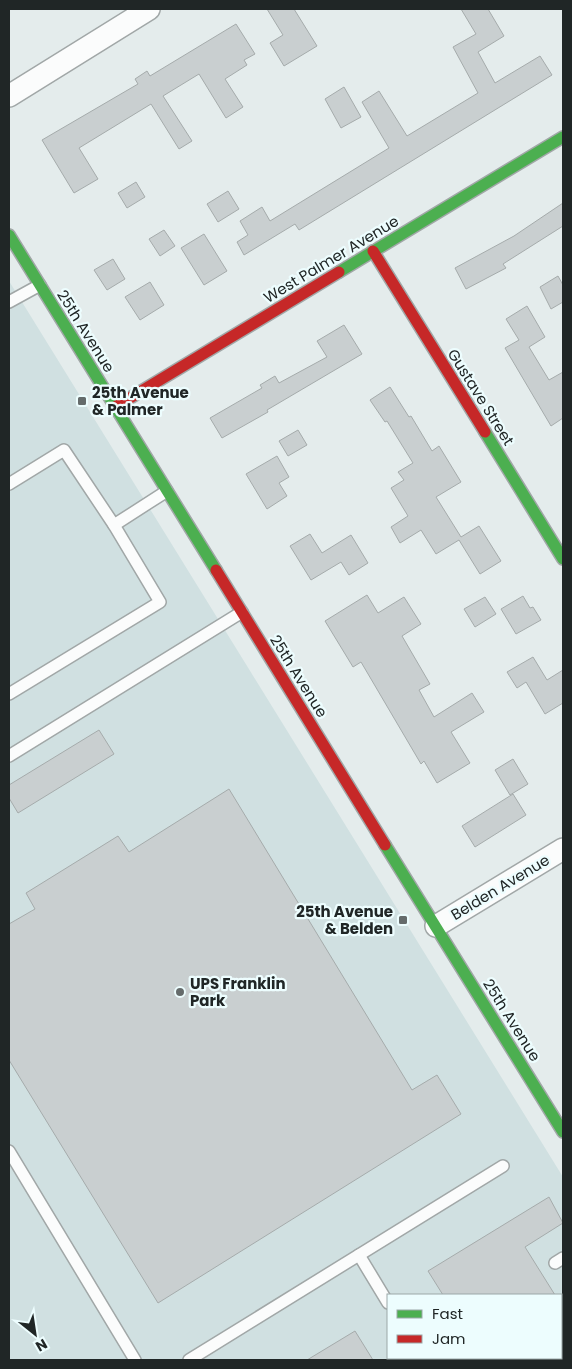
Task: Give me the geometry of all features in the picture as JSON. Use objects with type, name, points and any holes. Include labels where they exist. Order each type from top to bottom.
[{"type":"main road","name":"West Palmer Avenue","points":[[115,407],[563,137]]},
{"type":"main road","name":"25th Avenue","points":[[9,235],[563,1132]]},
{"type":"main road","name":"Gustave Street","points":[[373,252],[563,559]]},
{"type":"street","points":[[9,96],[149,9]]},
{"type":"street","name":"Belden Avenue","points":[[436,926],[563,849]]},
{"type":"lane","points":[[9,302],[40,285]]},
{"type":"lane","points":[[9,484],[64,450],[114,525],[160,602],[9,694]]},
{"type":"lane","points":[[114,525],[167,491]]},
{"type":"lane","points":[[9,756],[242,612]]},
{"type":"lane","points":[[9,1151],[135,1360]]},
{"type":"lane","points":[[189,1360],[503,1166]]},
{"type":"lane","points":[[359,1255],[387,1301]]},
{"type":"shaded area","points":[[9,281],[563,1177],[563,1360],[9,1360]]},
{"type":"building","points":[[267,9],[294,9],[317,46],[284,66],[270,43],[283,35]]},
{"type":"building","points":[[461,9],[488,9],[504,36],[478,52],[495,83],[540,56],[552,75],[299,230],[295,224],[244,255],[237,242],[248,235],[240,221],[262,207],[270,221],[389,148],[362,102],[379,91],[407,136],[478,93],[453,47],[476,34]]},
{"type":"building","points":[[236,24],[255,54],[244,60],[247,65],[225,79],[243,107],[226,118],[199,74],[163,96],[192,141],[179,149],[151,104],[79,148],[98,179],[74,193],[42,140],[138,84],[135,79],[147,71],[150,76]]},
{"type":"building","points":[[344,87],[361,117],[341,128],[325,99]]},
{"type":"building","points":[[136,182],[145,197],[127,208],[118,193]]},
{"type":"building","points":[[228,191],[239,209],[218,222],[207,204]]},
{"type":"building","points":[[563,203],[563,226],[503,264],[506,268],[466,289],[455,268],[514,236]]},
{"type":"building","points":[[164,230],[175,246],[160,256],[149,239]]},
{"type":"building","points":[[204,234],[227,271],[204,285],[181,248]]},
{"type":"building","points":[[113,259],[125,279],[107,290],[94,270]]},
{"type":"building","points":[[558,276],[563,285],[563,302],[551,309],[540,287]]},
{"type":"building","points":[[150,282],[164,305],[140,320],[125,297]]},
{"type":"building","points":[[527,306],[545,337],[529,347],[549,380],[563,372],[563,418],[551,426],[505,348],[519,340],[506,319]]},
{"type":"building","points":[[344,325],[362,354],[222,438],[210,418],[262,388],[260,385],[275,376],[279,383],[327,357],[317,341]]},
{"type":"building","points":[[390,387],[409,417],[411,416],[432,451],[439,446],[461,482],[436,497],[461,537],[479,526],[501,561],[480,574],[459,540],[436,554],[421,530],[400,543],[391,527],[408,516],[391,488],[404,480],[398,472],[413,463],[387,421],[385,422],[370,400]]},
{"type":"building","points":[[298,430],[307,445],[288,456],[279,441]]},
{"type":"building","points":[[277,456],[289,477],[279,483],[287,496],[267,509],[246,474]]},
{"type":"building","points":[[310,534],[322,553],[351,535],[368,563],[349,575],[341,562],[311,580],[290,546]]},
{"type":"building","points":[[367,595],[378,613],[404,597],[421,624],[402,636],[430,684],[419,690],[434,717],[472,693],[484,712],[451,732],[470,763],[437,783],[424,761],[421,764],[361,662],[353,667],[325,621]]},
{"type":"building","points":[[523,596],[530,608],[533,607],[541,620],[516,634],[501,609]]},
{"type":"building","points":[[485,597],[496,614],[475,627],[464,609]]},
{"type":"building","points":[[533,657],[547,680],[563,670],[563,703],[545,714],[526,682],[517,688],[507,672]]},
{"type":"building","points":[[99,730],[114,754],[18,813],[9,798],[9,785]]},
{"type":"building","points":[[513,759],[528,784],[510,795],[495,770]]},
{"type":"building","name":"UPS Franklin Park","points":[[229,789],[412,1090],[437,1075],[461,1114],[158,1303],[9,1060],[9,924],[35,909],[26,893],[118,836],[129,852]]},
{"type":"building","points":[[513,794],[526,815],[475,847],[462,826]]},
{"type":"building","points":[[549,1197],[563,1223],[525,1247],[554,1294],[442,1294],[428,1271]]},
{"type":"building","points":[[355,1331],[373,1360],[307,1360]]},
{"type":"traffic: fast","points":[[339,272],[563,137]]},
{"type":"traffic: fast","points":[[9,235],[216,570]]},
{"type":"traffic: fast","points":[[485,432],[563,559]]},
{"type":"traffic: fast","points":[[385,845],[563,1132]]},
{"type":"traffic: jam","points":[[373,251],[485,432]]},
{"type":"traffic: jam","points":[[115,407],[339,272]]},
{"type":"traffic: jam","points":[[216,570],[385,845]]},
{"type":"place","name":"25th Avenue & Palmer","points":[[82,401]]},
{"type":"place","name":"25th Avenue & Belden","points":[[403,920]]},
{"type":"place","name":"UPS Franklin Park","points":[[180,992]]}]
